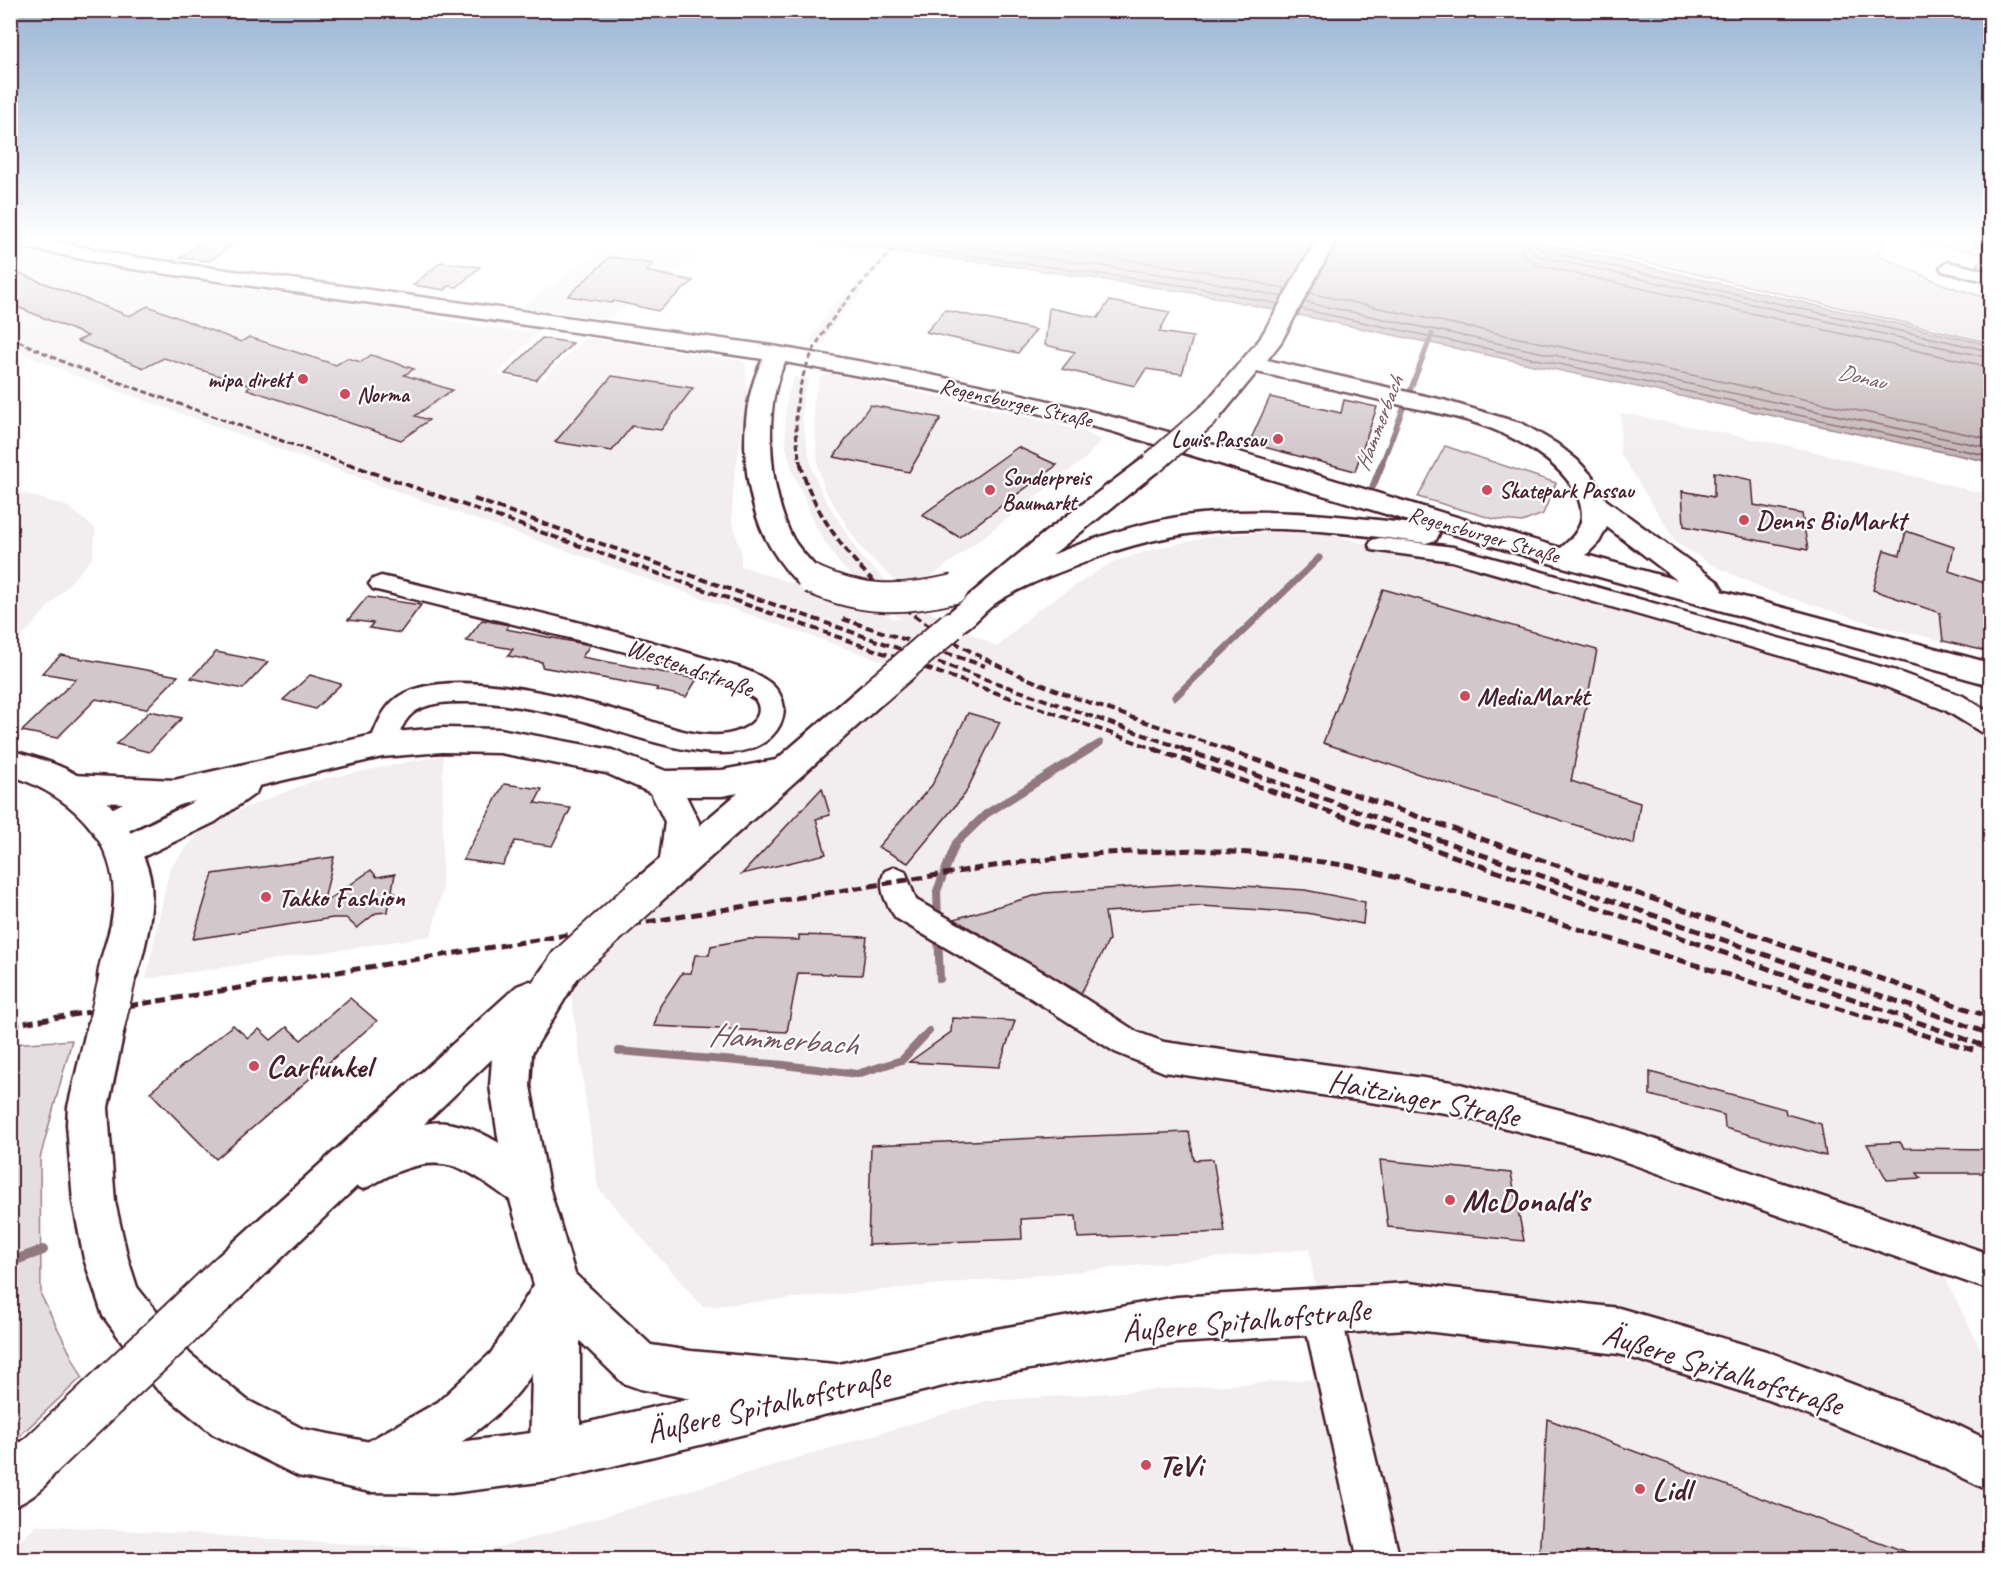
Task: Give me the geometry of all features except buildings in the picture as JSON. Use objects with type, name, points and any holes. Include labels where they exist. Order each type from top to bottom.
[{"type":"main road","name":"Regensburger Straße","points":[[489,313],[874,370],[1119,426],[1566,559],[1990,674]]},
{"type":"main road","points":[[23,1471],[230,1276],[677,864],[787,771],[986,596],[1054,539],[1154,462],[1210,413],[1270,342],[1286,313]]},
{"type":"main road","points":[[1270,342],[1295,361],[1335,382]]},
{"type":"main road","points":[[777,354],[764,382],[758,416],[768,507],[778,535],[790,556],[811,579],[849,595],[876,599],[925,596],[954,589],[983,577],[1054,539]]},
{"type":"main road","points":[[1253,364],[1443,406],[1514,429],[1548,449],[1568,465],[1583,483],[1595,505],[1679,569],[1728,602]]},
{"type":"main road","points":[[1210,413],[1248,392],[1282,384],[1335,382]]},
{"type":"main road","points":[[1566,559],[1591,536],[1596,518],[1595,505]]},
{"type":"main road","points":[[986,596],[1048,566],[1115,542],[1150,531],[1201,523],[1260,519],[1326,521],[1517,544]]},
{"type":"main road","points":[[10,762],[54,778],[72,789],[174,793],[382,745],[442,740],[500,741],[612,762],[663,784],[722,783],[787,771]]},
{"type":"main road","points":[[116,840],[203,813],[258,774]]},
{"type":"main road","points":[[663,784],[682,822],[677,864]]},
{"type":"main road","name":"Äußere Spitalhofstraße","points":[[72,789],[116,840],[133,883],[129,925],[88,1107],[94,1202],[106,1260],[120,1300],[173,1371],[230,1417],[298,1452],[369,1467],[451,1468],[555,1455],[968,1356],[1177,1320],[1408,1306],[1619,1331],[1766,1375],[1952,1446],[1990,1467]]},
{"type":"main road","points":[[116,840],[174,793]]},
{"type":"main road","points":[[555,1455],[557,1288],[528,1187],[510,1086],[512,1052],[525,1026],[567,964]]},
{"type":"main road","points":[[330,1186],[397,1150],[432,1142],[471,1149],[528,1187]]},
{"type":"main road","points":[[369,1467],[455,1419],[508,1370],[557,1288]]},
{"type":"main road","points":[[557,1288],[640,1366],[691,1376],[835,1388]]},
{"type":"street","name":"Regensburger Straße","points":[[1380,545],[1453,554],[1887,677],[1954,703],[1990,725]]},
{"type":"street","name":"Westendstraße","points":[[381,584],[675,656],[747,681],[759,688],[768,697],[772,706],[771,718],[759,732],[728,743],[711,744],[684,741],[615,719],[529,699],[456,692],[430,694],[405,705],[391,721],[382,745]]},
{"type":"street","name":"Haitzinger Straße","points":[[895,879],[899,899],[906,909],[1037,985],[1126,1042],[1164,1057],[1452,1098],[1595,1135],[1990,1272]]},
{"type":"street","points":[[1321,1311],[1379,1560]]},
{"type":"shaded area","points":[[11,313],[417,313],[462,324],[507,330],[540,331],[497,375],[533,382],[541,381],[586,338],[744,361],[747,398],[734,481],[732,520],[741,552],[741,566],[901,620],[842,567],[819,533],[793,473],[786,447],[787,397],[794,377],[809,378],[803,397],[802,420],[812,469],[823,495],[861,557],[890,584],[926,610],[997,647],[1036,611],[1112,562],[1154,549],[1218,535],[1322,533],[1532,584],[1873,680],[1937,706],[1990,740],[1990,1273],[1933,1253],[1990,1368],[1990,1559],[11,1559],[11,1550],[37,1525],[485,1552],[987,1401],[1330,1378],[1309,1249],[703,1307],[598,1188],[567,966],[902,668],[432,504],[74,375],[11,348]]},
{"type":"shaded area","points":[[566,313],[615,313],[607,319]]},
{"type":"shaded area","points":[[827,313],[843,313],[832,326],[823,344],[809,343]]},
{"type":"shaded area","points":[[1864,313],[1990,313],[1990,343]]},
{"type":"shaded area","points":[[831,374],[1003,411],[1082,431],[1101,440],[1085,459],[922,584],[906,587],[890,576],[860,547],[824,489],[818,466],[813,402],[820,377]]},
{"type":"shaded area","points":[[1621,413],[1790,446],[1990,495],[1990,652],[1883,627],[1769,591],[1712,565],[1676,542],[1620,453]]},
{"type":"shaded area","name":"Skatepark Passau","points":[[1445,446],[1556,483],[1543,514],[1522,522],[1494,519],[1418,497]]},
{"type":"shaded area","points":[[11,490],[67,506],[96,529],[93,557],[11,649]]},
{"type":"shaded area","points":[[443,755],[442,892],[431,936],[146,979],[170,867],[203,828],[232,813],[313,781]]},
{"type":"shaded area","points":[[72,1040],[40,1158],[41,1295],[82,1377],[11,1444],[11,1044]]},
{"type":"water","name":"Donau","points":[[1291,313],[1851,313],[1990,345],[1990,462]]},
{"type":"waterway","name":"Hammerbach","points":[[1381,466],[1432,334]]},
{"type":"waterway","name":"Hammerbach","points":[[1373,486],[1382,464]]},
{"type":"waterway","name":"Hammerbach","points":[[1175,697],[1319,558]]},
{"type":"waterway","name":"Hammerbach","points":[[1088,750],[1100,743]]},
{"type":"waterway","name":"Hammerbach","points":[[938,921],[937,891],[956,843],[986,814],[1090,749]]},
{"type":"waterway","name":"Hammerbach","points":[[938,933],[940,979]]},
{"type":"waterway","name":"Hammerbach","points":[[619,1051],[784,1065],[857,1074],[902,1060],[929,1031]]},
{"type":"waterway","name":"Hammerbach","points":[[10,1262],[43,1250]]},
{"type":"railway","points":[[801,466],[796,430],[798,397],[806,367],[819,340],[837,313]]},
{"type":"railway","points":[[10,337],[68,364],[352,466]]},
{"type":"railway","points":[[348,464],[1158,750]]},
{"type":"railway","points":[[801,464],[818,508],[844,548],[881,589],[924,623],[971,651],[1021,676],[1073,697],[1229,750]]},
{"type":"railway","points":[[474,499],[1187,750]]},
{"type":"railway","points":[[843,619],[985,666]]},
{"type":"railway","points":[[1154,749],[1990,1048]]},
{"type":"railway","points":[[1182,749],[1990,1034]]},
{"type":"railway","points":[[1225,749],[1990,1017]]},
{"type":"railway","points":[[10,1025],[1006,864],[1103,853],[1200,850],[1266,854],[1350,866],[1474,897],[1973,1050]]},
{"type":"place","name":"mipa direkt","points":[[303,379]]},
{"type":"place","name":"Norma","points":[[345,394]]},
{"type":"place","name":"Louis Passau","points":[[1278,439]]},
{"type":"place","name":"Sonderpreis Baumarkt","points":[[990,490]]},
{"type":"place","name":"Skatepark Passau","points":[[1487,490]]},
{"type":"place","name":"Denns BioMarkt","points":[[1744,520]]},
{"type":"place","name":"MediaMarkt","points":[[1465,696]]},
{"type":"place","name":"Takko Fashion","points":[[266,897]]},
{"type":"place","name":"Carfunkel","points":[[254,1066]]},
{"type":"place","name":"McDonald's","points":[[1450,1200]]},
{"type":"place","name":"TeVi","points":[[1146,1465]]},
{"type":"place","name":"Lidl","points":[[1640,1489]]}]
